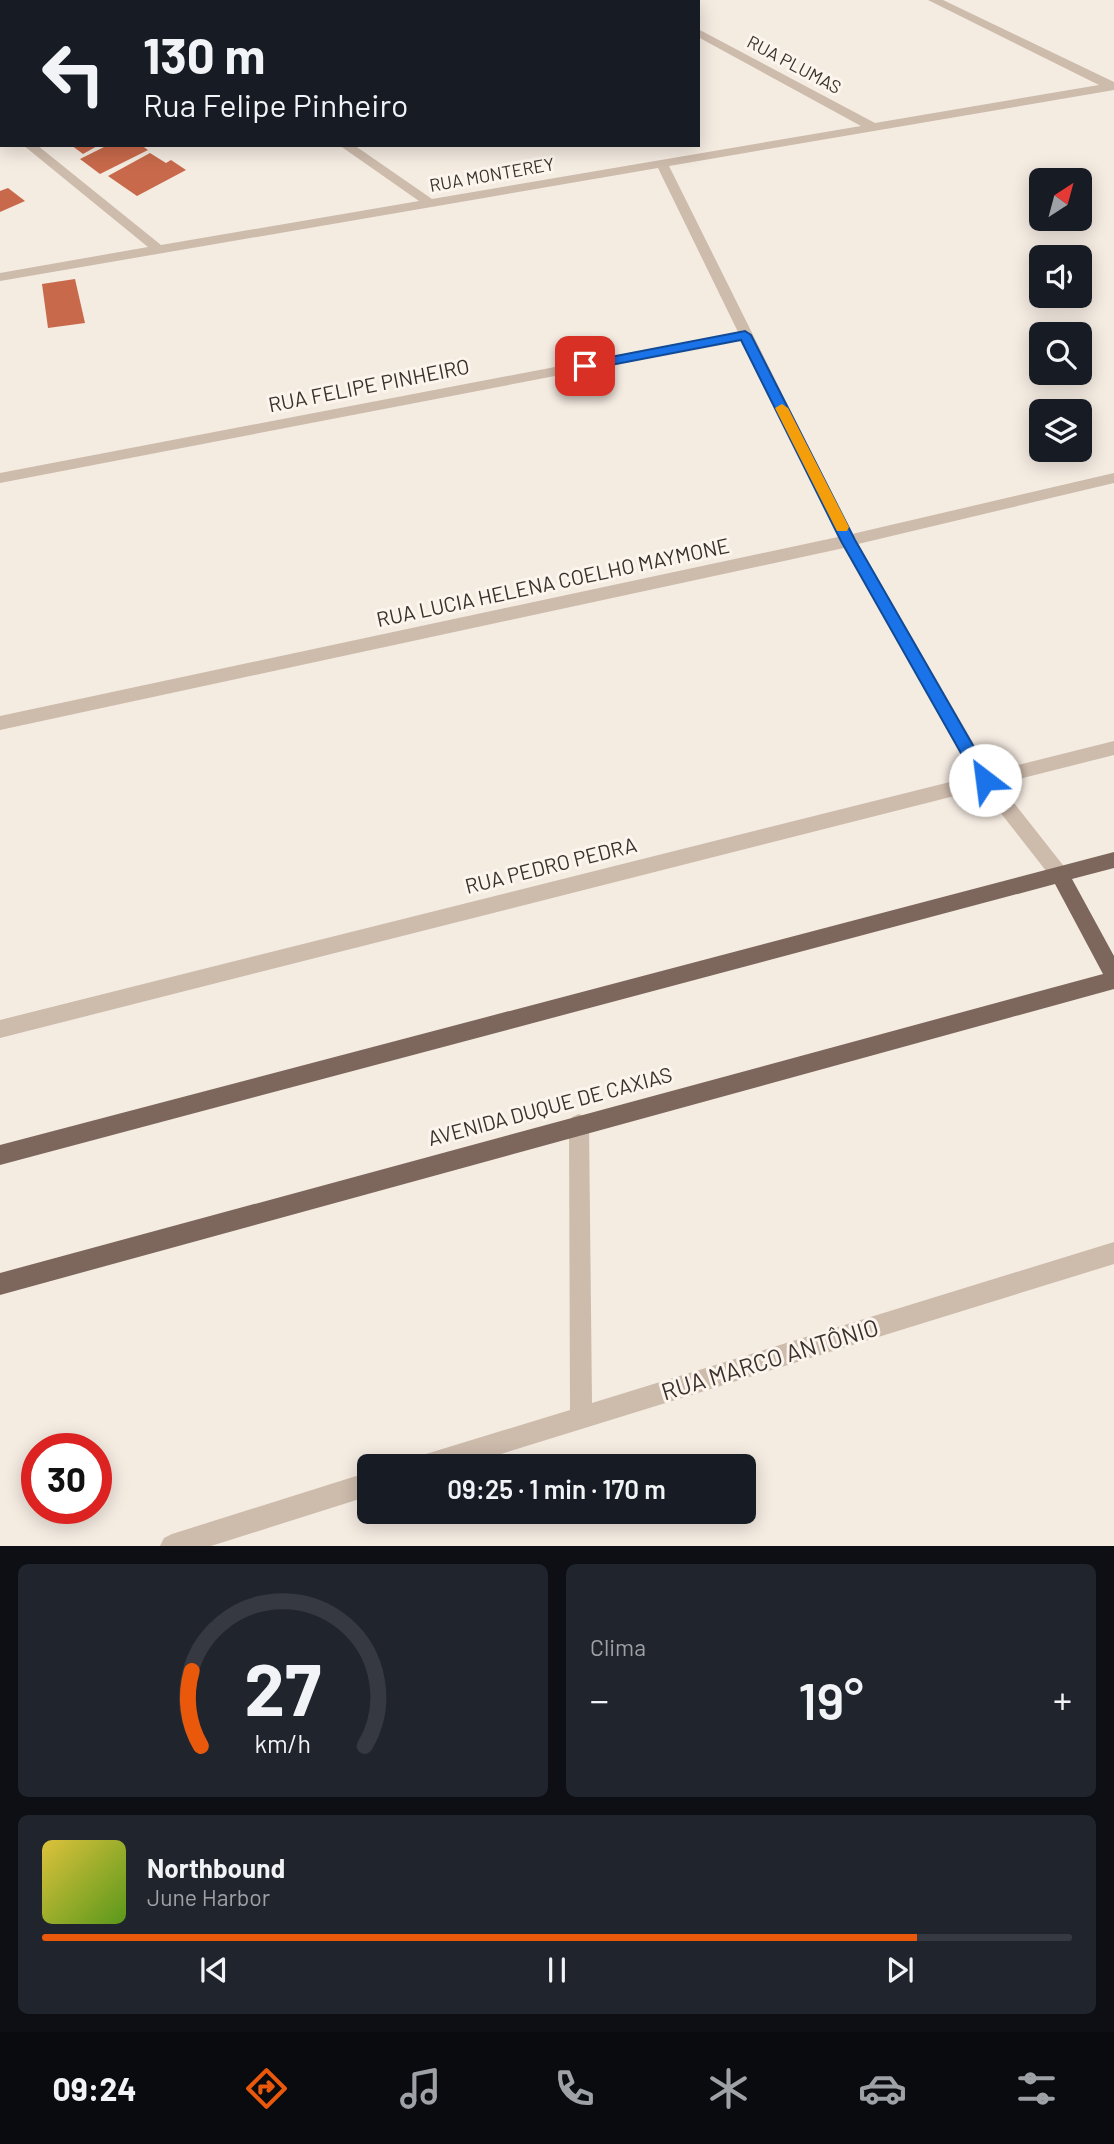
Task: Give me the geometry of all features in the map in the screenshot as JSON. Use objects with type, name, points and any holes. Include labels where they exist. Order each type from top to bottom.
[{"type":"main road","points":[[0,1155],[1114,860]]},
{"type":"main road","points":[[1060,874],[1114,977]]},
{"type":"main road","name":"AVENIDA DUQUE DE CAXIAS","points":[[0,1284],[1114,977]]},
{"type":"street","points":[[934,0],[1113,87]]},
{"type":"street","name":"RUA PLUMAS","points":[[700,33],[874,128]]},
{"type":"street","name":"RUA MONTEREY","points":[[0,277],[1113,87]]},
{"type":"street","points":[[31,147],[159,250]]},
{"type":"street","points":[[348,147],[430,203]]},
{"type":"street","points":[[662,164],[848,541],[985,780],[1060,874]]},
{"type":"street","name":"RUA FELIPE PINHEIRO","points":[[0,478],[745,335]]},
{"type":"street","name":"RUA LUCIA HELENA COELHO MAYMONE","points":[[0,723],[848,541],[1114,478]]},
{"type":"street","name":"RUA PEDRO PEDRA","points":[[0,1029],[1114,748]]},
{"type":"street","points":[[579,1124],[581,1418]]},
{"type":"street","name":"RUA MARCO ANTÔNIO","points":[[465,1454],[1114,1253]]},
{"type":"street","points":[[172,1545],[357,1488]]},
{"type":"building","points":[[74,147],[95,147],[83,154]]},
{"type":"building","points":[[104,147],[144,147],[148,150],[100,174],[80,159]]},
{"type":"building","points":[[150,153],[166,163],[171,160],[186,170],[137,196],[108,176]]},
{"type":"building","points":[[8,188],[25,201],[0,212],[0,191]]},
{"type":"building","points":[[75,279],[85,323],[48,328],[42,284]]},
{"type":"slow traffic","points":[[782,408],[842,527]]},
{"type":"route","points":[[585,366],[745,335],[848,541],[985,780]]}]
